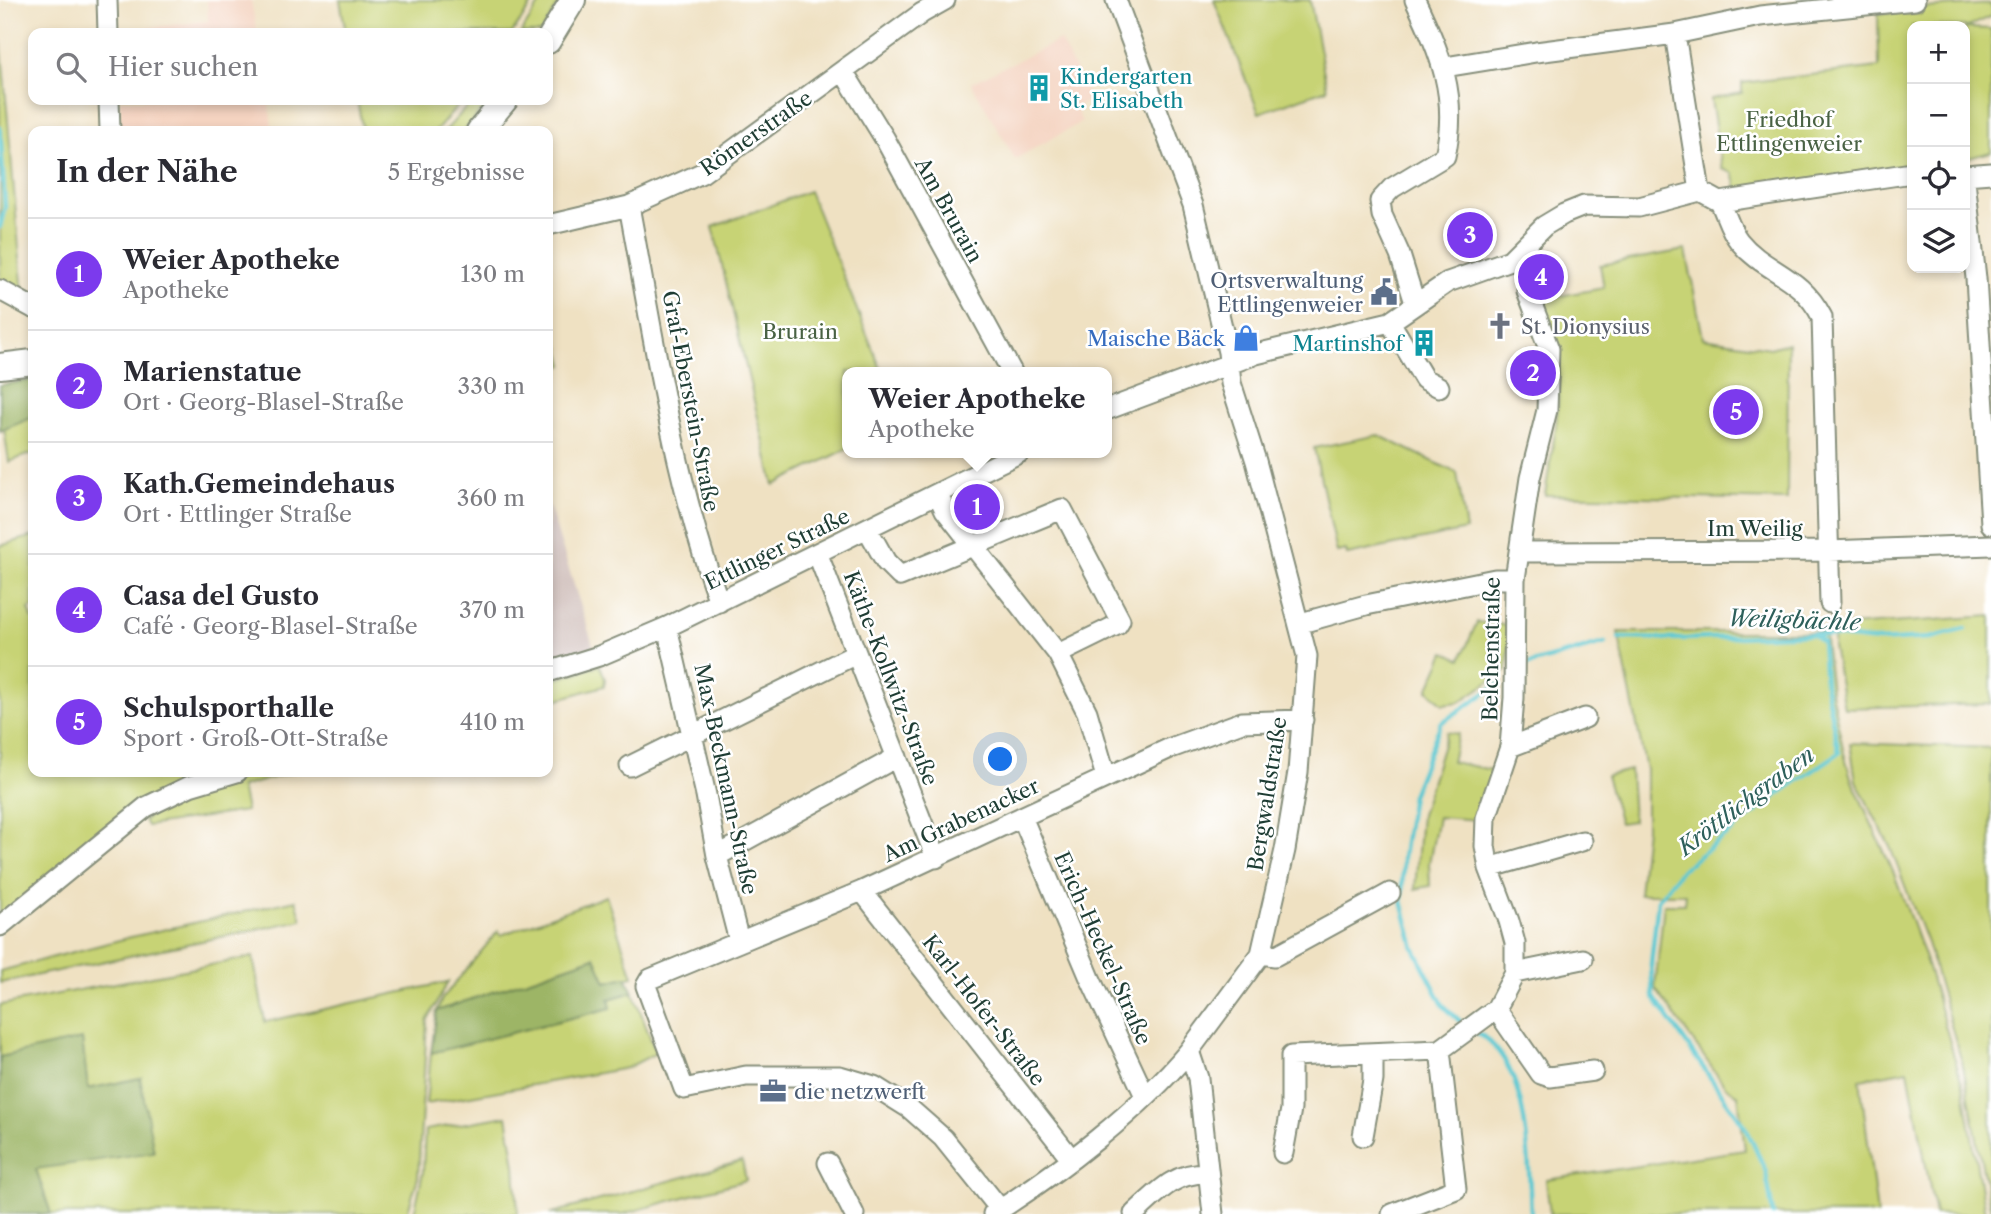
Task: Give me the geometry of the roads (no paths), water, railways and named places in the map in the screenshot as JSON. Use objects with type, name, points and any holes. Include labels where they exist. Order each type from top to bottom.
[{"type":"main road","points":[[553,33],[573,0]]},
{"type":"main road","points":[[483,126],[501,105]]},
{"type":"main road","points":[[0,366],[28,363]]},
{"type":"street","points":[[107,0],[108,28]]},
{"type":"street","name":"Römerstraße","points":[[553,224],[629,206],[702,173],[945,0]]},
{"type":"street","name":"Bergwaldstraße","points":[[997,1212],[1145,1096],[1189,1051],[1261,954],[1290,823],[1303,720],[1307,656],[1301,623],[1256,461],[1231,383],[1193,205],[1116,0]]},
{"type":"street","points":[[1415,0],[1445,67],[1450,112],[1445,156],[1392,188],[1380,201],[1385,224],[1415,303]]},
{"type":"street","points":[[1445,67],[1675,34],[1760,16],[1915,0]]},
{"type":"street","points":[[1675,34],[1700,191]]},
{"type":"street","name":"Am Brurain","points":[[843,71],[885,139],[1009,367]]},
{"type":"street","points":[[109,105],[110,126]]},
{"type":"street","points":[[1970,175],[1991,173]]},
{"type":"street","points":[[1720,202],[1907,174]]},
{"type":"street","points":[[1112,408],[1256,354],[1390,322],[1448,282],[1510,260],[1544,226],[1584,206],[1639,207],[1700,191],[1720,202],[1738,240],[1800,286],[1812,297],[1822,317],[1830,603]]},
{"type":"street","name":"Graf-Eberstein-Straße","points":[[629,206],[682,481],[695,537],[719,602]]},
{"type":"street","points":[[1970,208],[1983,277],[1991,524]]},
{"type":"street","points":[[0,290],[28,305]]},
{"type":"street","name":"Belchenstraße","points":[[1516,973],[1515,943],[1510,921],[1489,868],[1486,818],[1510,747],[1514,698],[1514,579],[1531,478],[1547,410],[1549,349],[1527,291]]},
{"type":"street","points":[[1390,322],[1424,379],[1439,387]]},
{"type":"street","name":"Ettlinger Straße","points":[[553,670],[599,656],[667,627],[818,555],[1009,458]]},
{"type":"street","points":[[938,495],[946,510],[1058,653],[1087,712],[1107,778]]},
{"type":"street","points":[[867,530],[886,562],[900,576],[1062,509],[1120,620],[1116,625],[1058,653]]},
{"type":"street","name":"Im Weilig","points":[[1519,552],[1828,551],[1991,545]]},
{"type":"street","name":"Käthe-Kollwitz-Straße","points":[[818,555],[936,858]]},
{"type":"street","points":[[1301,623],[1366,605],[1495,579],[1514,579]]},
{"type":"street","name":"Max-Beckmann-Straße","points":[[667,627],[674,644],[717,856],[739,941]]},
{"type":"street","points":[[630,766],[856,654]]},
{"type":"street","name":"Belchenstraße","points":[[1510,747],[1585,718]]},
{"type":"street","name":"Am Grabenacker","points":[[997,1212],[943,1138],[909,1108],[874,1086],[840,1076],[746,1076],[684,1089],[646,986],[650,979],[862,891],[1168,749],[1242,722],[1303,720]]},
{"type":"street","points":[[717,856],[897,757]]},
{"type":"street","points":[[0,926],[146,807],[171,794],[222,777]]},
{"type":"street","name":"Erich-Heckel-Straße","points":[[1022,817],[1090,978],[1145,1096]]},
{"type":"street","points":[[1489,868],[1582,841]]},
{"type":"street","name":"Karl-Hofer-Straße","points":[[862,891],[1070,1157]]},
{"type":"street","points":[[1261,954],[1275,956],[1390,893]]},
{"type":"street","points":[[1283,1153],[1291,1109],[1291,1056],[1440,1050],[1496,1009],[1516,973],[1583,959]]},
{"type":"street","points":[[1496,1009],[1541,1074],[1550,1077],[1592,1071]]},
{"type":"street","points":[[1392,1214],[1456,1189],[1440,1050]]},
{"type":"street","points":[[1189,1051],[1198,1078],[1213,1214]]},
{"type":"street","points":[[1363,1136],[1373,1080],[1373,1053]]},
{"type":"street","points":[[828,1163],[854,1214]]},
{"type":"street","points":[[1134,1214],[1174,1178],[1189,1172],[1208,1173]]},
{"type":"waterway","points":[[0,127],[5,207],[0,227]]},
{"type":"waterway","name":"Weiligbächle","points":[[1619,638],[1685,639],[1813,634],[1878,641],[1930,638],[1965,629]]},
{"type":"waterway","name":"Kröttlichgraben","points":[[1773,1214],[1766,1172],[1747,1130],[1653,996],[1651,964],[1658,900],[1681,870],[1780,793],[1839,753],[1825,684],[1822,642],[1813,634]]},
{"type":"waterway","name":"Weiligbächle","points":[[1522,666],[1605,643]]},
{"type":"waterway","name":"Weiligbächle","points":[[1465,1026],[1443,1005],[1414,948],[1402,901],[1403,857],[1412,795],[1441,723],[1499,684]]},
{"type":"waterway","name":"Weiligbächle","points":[[1476,1032],[1494,1046],[1507,1065],[1517,1088],[1527,1140],[1531,1214]]},
{"type":"place","name":"Kindergarten St. Elisabeth","points":[[1039,88]]},
{"type":"place","name":"Kath.Gemeindehaus","points":[[1470,235]]},
{"type":"place","name":"Casa del Gusto","points":[[1541,277]]},
{"type":"place","name":"Ortsverwaltung Ettlingenweier","points":[[1384,292]]},
{"type":"place","name":"St. Dionysius","points":[[1500,326]]},
{"type":"place","name":"Maische Bäck","points":[[1246,338]]},
{"type":"place","name":"Martinshof","points":[[1424,343]]},
{"type":"place","name":"Marienstatue","points":[[1533,373]]},
{"type":"place","name":"Schulsporthalle","points":[[1736,412]]},
{"type":"place","name":"Weier Apotheke","points":[[977,507]]},
{"type":"place","name":"die netzwerft","points":[[773,1091]]},
{"type":"park label","name":"Friedhof Ettlingenweier","points":[[1789,131]]},
{"type":"park label","name":"Brurain","points":[[800,331]]}]
